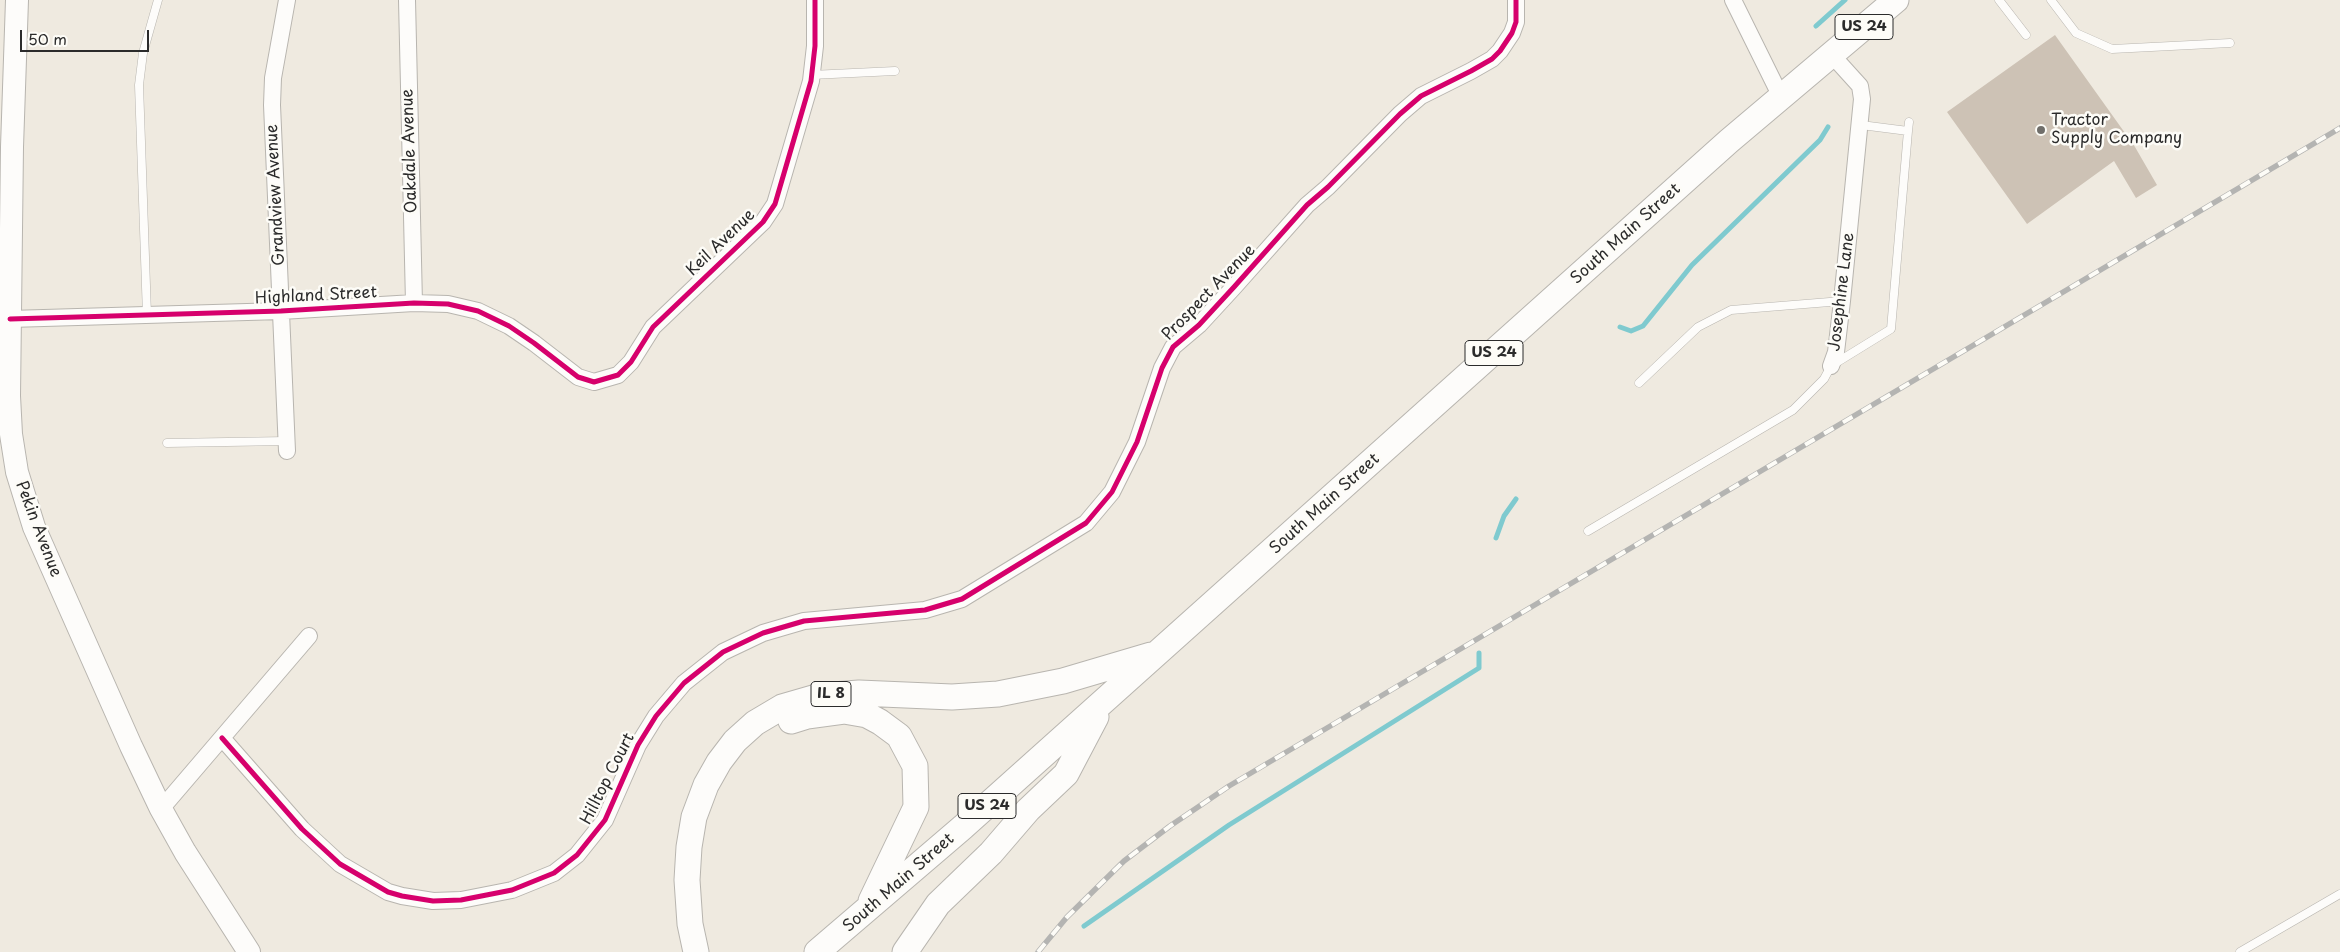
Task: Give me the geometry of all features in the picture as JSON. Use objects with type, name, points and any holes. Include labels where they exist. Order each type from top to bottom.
[{"type":"main road","name":"US 24","points":[[1831,54],[1896,0]]},
{"type":"main road","name":"South Main Street","points":[[817,952],[1105,701],[1831,54]]},
{"type":"main road","name":"IL 8","points":[[706,951],[690,924],[687,880],[689,847],[694,817],[706,785],[722,756],[734,741],[754,723],[782,707],[820,696],[859,693],[952,697],[998,694],[1062,681],[1158,653]]},
{"type":"main road","points":[[905,952],[938,904],[991,853],[1028,810],[1066,774],[1105,701]]},
{"type":"main road","name":"IL 8","points":[[706,951],[701,862],[715,800],[734,765],[753,745],[776,728],[807,716],[844,711],[867,715],[885,725],[899,736],[915,766],[917,796],[914,812],[867,910]]},
{"type":"street","name":"Pekin Avenue","points":[[17,0],[12,147],[9,396],[11,434],[21,490],[34,526],[131,746],[161,808],[185,852],[248,952]]},
{"type":"street","name":"Grandview Avenue","points":[[287,0],[274,78],[272,105],[287,446]]},
{"type":"street","name":"Oakdale Avenue","points":[[407,0],[414,303]]},
{"type":"street","name":"Keil Avenue","points":[[601,381],[618,375],[625,370],[653,327],[741,244],[770,212],[779,194],[811,75],[815,46],[815,0]]},
{"type":"street","name":"Prospect Avenue","points":[[684,682],[723,652],[763,633],[784,626],[820,618],[925,610],[962,599],[1086,523],[1112,492],[1133,451],[1148,414],[1162,368],[1173,347],[1222,300],[1307,205],[1328,187],[1400,114],[1421,96],[1471,71],[1492,59],[1500,51],[1512,33],[1516,22],[1516,0]]},
{"type":"street","points":[[1733,0],[1781,97]]},
{"type":"street","name":"Josephine Lane","points":[[1831,54],[1860,86],[1862,99],[1861,125],[1836,352],[1831,366]]},
{"type":"street","name":"Highland Street","points":[[10,319],[281,311],[414,303],[463,307],[494,318],[534,343],[578,377],[587,381],[601,381]]},
{"type":"street","points":[[161,808],[309,636]]},
{"type":"street","name":"Hilltop Court","points":[[222,738],[302,829],[340,864],[377,886],[402,896],[433,901],[461,900],[493,895],[541,879],[560,869],[577,855],[605,820],[620,791],[638,745],[656,716],[684,682]]},
{"type":"lane","points":[[147,314],[139,85],[143,53],[158,0]]},
{"type":"lane","points":[[1999,0],[2026,35]]},
{"type":"lane","points":[[2051,0],[2076,32],[2112,49],[2230,43]]},
{"type":"lane","points":[[811,75],[895,71]]},
{"type":"lane","points":[[1831,366],[1891,329],[1908,127],[1861,125]]},
{"type":"lane","points":[[1639,383],[1698,327],[1731,310],[1842,300]]},
{"type":"lane","name":"Josephine Lane","points":[[1588,530],[1793,410],[1824,379],[1831,366]]},
{"type":"lane","points":[[167,443],[287,446]]},
{"type":"lane","points":[[2240,952],[2340,894]]},
{"type":"building","name":"Tractor Supply Company","points":[[2055,35],[2135,147],[2157,185],[2136,198],[2114,161],[2027,224],[1947,112]]},
{"type":"waterway","points":[[1816,26],[1845,0]]},
{"type":"waterway","points":[[1620,327],[1631,331],[1643,326],[1692,265],[1820,140],[1828,127]]},
{"type":"waterway","points":[[1496,538],[1504,516],[1516,499]]},
{"type":"waterway","points":[[1084,926],[1229,825],[1479,668],[1479,653]]},
{"type":"railway","points":[[1038,952],[1067,917],[1124,861],[1170,826],[1229,786],[2340,128]]},
{"type":"cycle path","points":[[10,319],[281,311],[414,303],[448,304],[478,311],[509,326],[578,377],[594,382],[618,375],[631,362],[653,327],[763,222],[775,204],[811,81],[815,46],[815,0]]},
{"type":"cycle path","points":[[222,738],[302,829],[340,864],[388,892],[433,901],[461,900],[512,890],[554,873],[577,855],[605,820],[638,745],[656,716],[684,683],[723,652],[763,633],[804,621],[925,610],[962,599],[1086,523],[1112,492],[1137,442],[1162,368],[1173,347],[1199,325],[1307,205],[1328,187],[1400,114],[1421,96],[1471,71],[1492,59],[1500,51],[1512,33],[1516,22],[1516,0]]},
{"type":"place","name":"Tractor Supply Company","points":[[2041,130]]}]
